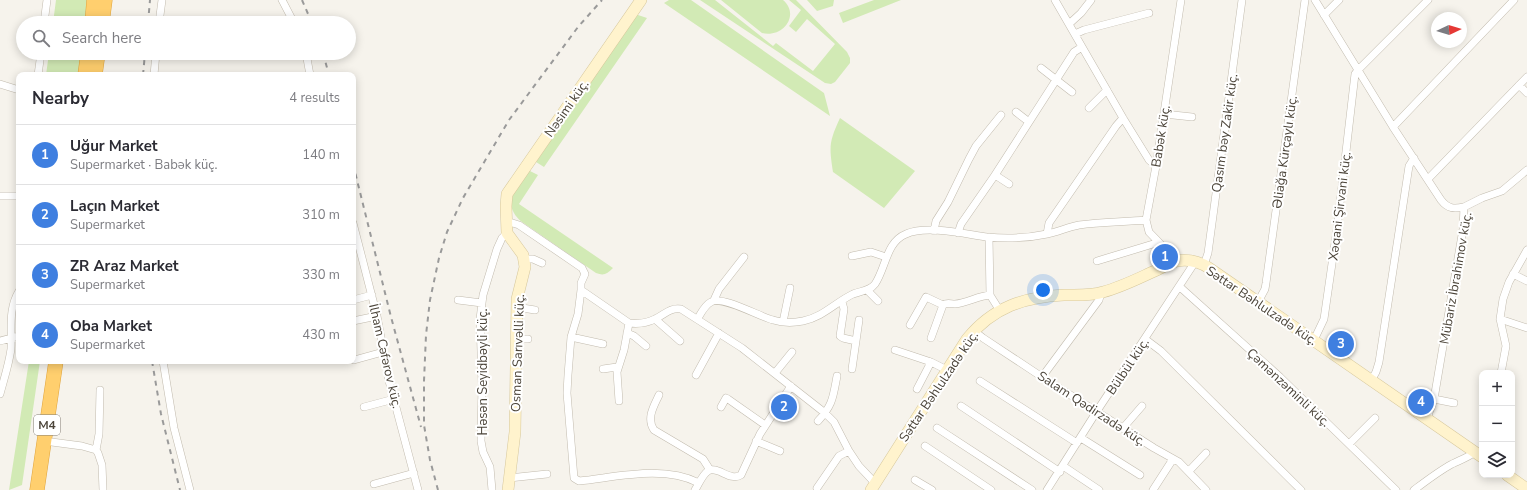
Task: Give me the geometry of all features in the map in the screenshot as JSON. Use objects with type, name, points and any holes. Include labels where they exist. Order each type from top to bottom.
[{"type":"highway","points":[[93,16],[94,0]]},
{"type":"highway","points":[[103,16],[105,0]]},
{"type":"highway","points":[[86,72],[87,60]]},
{"type":"highway","points":[[96,72],[97,60]]},
{"type":"highway","name":"M4","points":[[29,490],[47,364]]},
{"type":"highway","name":"M4","points":[[37,490],[56,364]]},
{"type":"street","points":[[45,16],[47,0]]},
{"type":"street","points":[[160,16],[162,0]]},
{"type":"street","points":[[282,0],[290,16]]},
{"type":"street","name":"Nəsimi küç.","points":[[506,221],[506,200],[510,189],[641,0]]},
{"type":"street","points":[[1055,0],[1123,118],[1149,160],[1156,166]]},
{"type":"street","points":[[1069,24],[1081,13],[1091,0]]},
{"type":"street","name":"Babək küç.","points":[[1146,220],[1156,166],[1181,0]]},
{"type":"street","name":"Qasım bəy Zakir küç.","points":[[1200,263],[1208,253],[1242,0]]},
{"type":"street","name":"Əliağa Kürçaylı küç.","points":[[1258,302],[1265,289],[1266,283],[1305,0]]},
{"type":"street","points":[[1315,0],[1394,127],[1445,205],[1454,209],[1464,207]]},
{"type":"street","points":[[1324,15],[1339,0]]},
{"type":"street","points":[[1358,70],[1428,0]]},
{"type":"street","points":[[1394,127],[1514,0]]},
{"type":"street","points":[[1075,34],[1084,30],[1149,13]]},
{"type":"street","points":[[958,233],[961,224],[995,175],[1074,52],[1082,47]]},
{"type":"street","points":[[38,72],[40,60]]},
{"type":"street","points":[[154,72],[155,60]]},
{"type":"street","points":[[307,60],[309,72]]},
{"type":"street","points":[[1041,68],[1072,92]]},
{"type":"street","name":"Xəqani Şirvani küç.","points":[[1314,340],[1324,319],[1337,229],[1354,78],[1358,70]]},
{"type":"street","points":[[1428,179],[1527,77]]},
{"type":"street","points":[[0,84],[16,89]]},
{"type":"street","points":[[1519,85],[1527,93]]},
{"type":"street","points":[[1089,108],[1107,90]]},
{"type":"street","points":[[1016,112],[1029,122]]},
{"type":"street","points":[[1164,114],[1192,117]]},
{"type":"street","points":[[934,231],[936,221],[948,202],[976,146],[1001,115]]},
{"type":"street","points":[[1047,234],[1048,223],[1123,118]]},
{"type":"street","points":[[1372,379],[1379,362],[1410,166],[1414,158]]},
{"type":"street","name":"Mübariz İbrahimov küç.","points":[[1427,418],[1434,399],[1463,229],[1464,207],[1482,198],[1502,191],[1527,170]]},
{"type":"street","points":[[995,175],[1009,184]]},
{"type":"street","points":[[0,196],[16,196]]},
{"type":"street","points":[[698,318],[708,303],[714,300],[729,303],[765,317],[783,322],[792,323],[811,319],[855,293],[867,290],[875,283],[886,257],[896,242],[904,234],[921,230],[989,237],[1023,237],[1047,234],[1081,225],[1146,220],[1150,232],[1177,261]]},
{"type":"street","points":[[542,263],[533,259],[524,259],[508,233],[506,221],[520,225],[582,268],[585,274],[581,283],[578,314],[571,337],[569,355],[568,393],[574,478],[579,481],[653,473],[684,477],[699,483]]},
{"type":"street","name":"Həsən Seyidbəyli küç.","points":[[492,490],[490,467],[481,441],[482,384],[480,319],[482,303],[498,249],[502,238],[508,233]]},
{"type":"street","points":[[989,237],[990,295],[1000,311]]},
{"type":"street","name":"İlham Cəfərov küç.","points":[[356,240],[372,295],[394,399],[418,490]]},
{"type":"street","points":[[1097,261],[1158,242]]},
{"type":"street","points":[[1502,370],[1506,346],[1500,318],[1503,299],[1513,274],[1527,250]]},
{"type":"street","points":[[852,256],[871,252],[886,257]]},
{"type":"street","points":[[714,300],[719,289],[744,257]]},
{"type":"street","name":"Osman Sarıvəlli küç.","points":[[508,490],[515,432],[516,307],[524,271],[524,259]]},
{"type":"street","name":"Səttar Bəhlulzadə küç.","points":[[873,486],[974,330],[990,317],[1015,303],[1035,297],[1101,293],[1177,261],[1184,260],[1200,263],[1479,453]]},
{"type":"street","name":"Bülbül küç.","points":[[1047,490],[1097,411],[1180,287],[1200,263]]},
{"type":"street","points":[[1513,274],[1527,281]]},
{"type":"street","name":"Çəmənzəminli küç.","points":[[1180,287],[1280,377],[1396,490]]},
{"type":"street","points":[[783,322],[790,288]]},
{"type":"street","points":[[581,290],[629,323],[638,324],[655,319],[672,309],[678,308],[686,310],[698,318],[742,348],[825,413],[834,422],[848,451],[873,486]]},
{"type":"street","points":[[867,290],[878,301]]},
{"type":"street","points":[[1042,377],[1099,300],[1101,293]]},
{"type":"street","points":[[356,299],[372,295]]},
{"type":"street","points":[[910,325],[926,297],[943,305],[945,303],[959,303],[981,296],[990,295]]},
{"type":"street","points":[[0,394],[9,358],[11,316],[16,296]]},
{"type":"street","points":[[458,300],[482,303]]},
{"type":"street","points":[[842,302],[844,309],[840,336],[856,341]]},
{"type":"street","points":[[931,338],[943,305]]},
{"type":"street","points":[[516,307],[535,310]]},
{"type":"street","points":[[356,320],[377,316]]},
{"type":"street","points":[[1500,318],[1527,328]]},
{"type":"street","points":[[655,319],[680,341]]},
{"type":"street","points":[[852,369],[859,320]]},
{"type":"street","points":[[619,401],[617,367],[622,356],[629,323]]},
{"type":"street","name":"Salam Qədirzadə küç.","points":[[974,330],[983,338],[1042,377],[1184,466],[1206,490]]},
{"type":"street","points":[[627,333],[634,336],[646,346]]},
{"type":"street","points":[[696,374],[719,333]]},
{"type":"street","points":[[0,341],[16,337]]},
{"type":"street","points":[[571,337],[603,344]]},
{"type":"street","points":[[516,339],[528,339]]},
{"type":"street","points":[[1145,339],[1161,351],[1301,490]]},
{"type":"street","points":[[895,350],[931,362],[947,370]]},
{"type":"street","points":[[356,359],[384,352]]},
{"type":"street","points":[[775,373],[792,352]]},
{"type":"street","points":[[918,389],[931,362]]},
{"type":"street","points":[[163,364],[174,428],[190,490]]},
{"type":"street","points":[[603,369],[617,367]]},
{"type":"street","points":[[818,421],[832,401],[836,376]]},
{"type":"street","points":[[980,381],[1140,475]]},
{"type":"street","points":[[695,490],[706,473],[710,470],[733,477],[738,477],[744,471],[756,441],[791,386]]},
{"type":"street","points":[[100,390],[99,434],[96,450],[101,459],[103,490]]},
{"type":"street","points":[[659,395],[650,415],[651,425],[654,430],[703,459],[710,470]]},
{"type":"street","points":[[721,407],[726,398],[728,398],[765,425]]},
{"type":"street","points":[[364,407],[394,399]]},
{"type":"street","points":[[1434,399],[1454,403]]},
{"type":"street","points":[[962,406],[1061,469],[1099,490]]},
{"type":"street","points":[[1123,428],[1142,406]]},
{"type":"street","points":[[1349,444],[1375,418]]},
{"type":"street","points":[[937,428],[1032,490]]},
{"type":"street","points":[[44,441],[82,446],[96,450]]},
{"type":"street","points":[[756,441],[780,451]]},
{"type":"street","points":[[925,446],[991,490]]},
{"type":"street","points":[[817,488],[839,456],[848,451]]},
{"type":"street","points":[[1189,471],[1206,453]]},
{"type":"street","points":[[1414,490],[1454,463],[1479,454]]},
{"type":"street","points":[[1153,490],[1173,459]]},
{"type":"street","points":[[374,484],[414,473]]},
{"type":"street","points":[[509,478],[547,474]]},
{"type":"street","points":[[1511,478],[1527,489]]},
{"type":"street","points":[[915,480],[932,490]]},
{"type":"green space","points":[[56,0],[87,0],[86,16],[54,16]]},
{"type":"green space","points":[[669,0],[691,0],[824,93],[830,116],[664,3]]},
{"type":"green space","points":[[700,0],[715,0],[773,46],[776,43],[813,71],[835,44],[807,19],[796,32],[789,26],[801,10],[789,0],[796,0],[847,52],[850,58],[850,63],[835,82],[831,84],[825,83]]},
{"type":"green space","points":[[721,0],[783,0],[788,6],[790,18],[787,24],[777,32],[770,34],[762,33]]},
{"type":"green space","points":[[807,0],[834,0],[833,6],[817,11]]},
{"type":"green space","points":[[874,0],[901,0],[843,23],[839,13]]},
{"type":"green space","points":[[635,14],[647,18],[544,167],[536,162]]},
{"type":"green space","points":[[48,60],[82,60],[80,72],[46,72]]},
{"type":"green space","points":[[840,118],[915,171],[884,208],[833,172],[831,144]]},
{"type":"green space","points":[[528,170],[538,175],[519,204],[613,268],[609,272],[605,274],[596,273],[522,222],[515,215],[511,202],[515,189]]},
{"type":"green space","points":[[29,364],[40,364],[22,485],[9,490]]},
{"type":"railway","points":[[149,16],[150,0]]},
{"type":"railway","points":[[302,0],[309,16]]},
{"type":"railway","points":[[438,490],[430,460],[424,425],[424,381],[426,335],[430,300],[439,258],[447,232],[463,198],[509,120],[578,27],[602,0]]},
{"type":"railway","points":[[143,72],[144,60]]},
{"type":"railway","points":[[325,60],[328,72]]},
{"type":"railway","points":[[356,176],[391,317],[421,427]]},
{"type":"railway","points":[[153,364],[161,414],[180,490]]},
{"type":"place","name":"Uğur Market","points":[[1165,257]]},
{"type":"place","name":"ZR Araz Market","points":[[1341,344]]},
{"type":"place","name":"Oba Market","points":[[1421,402]]},
{"type":"place","name":"Laçın Market","points":[[784,407]]}]
